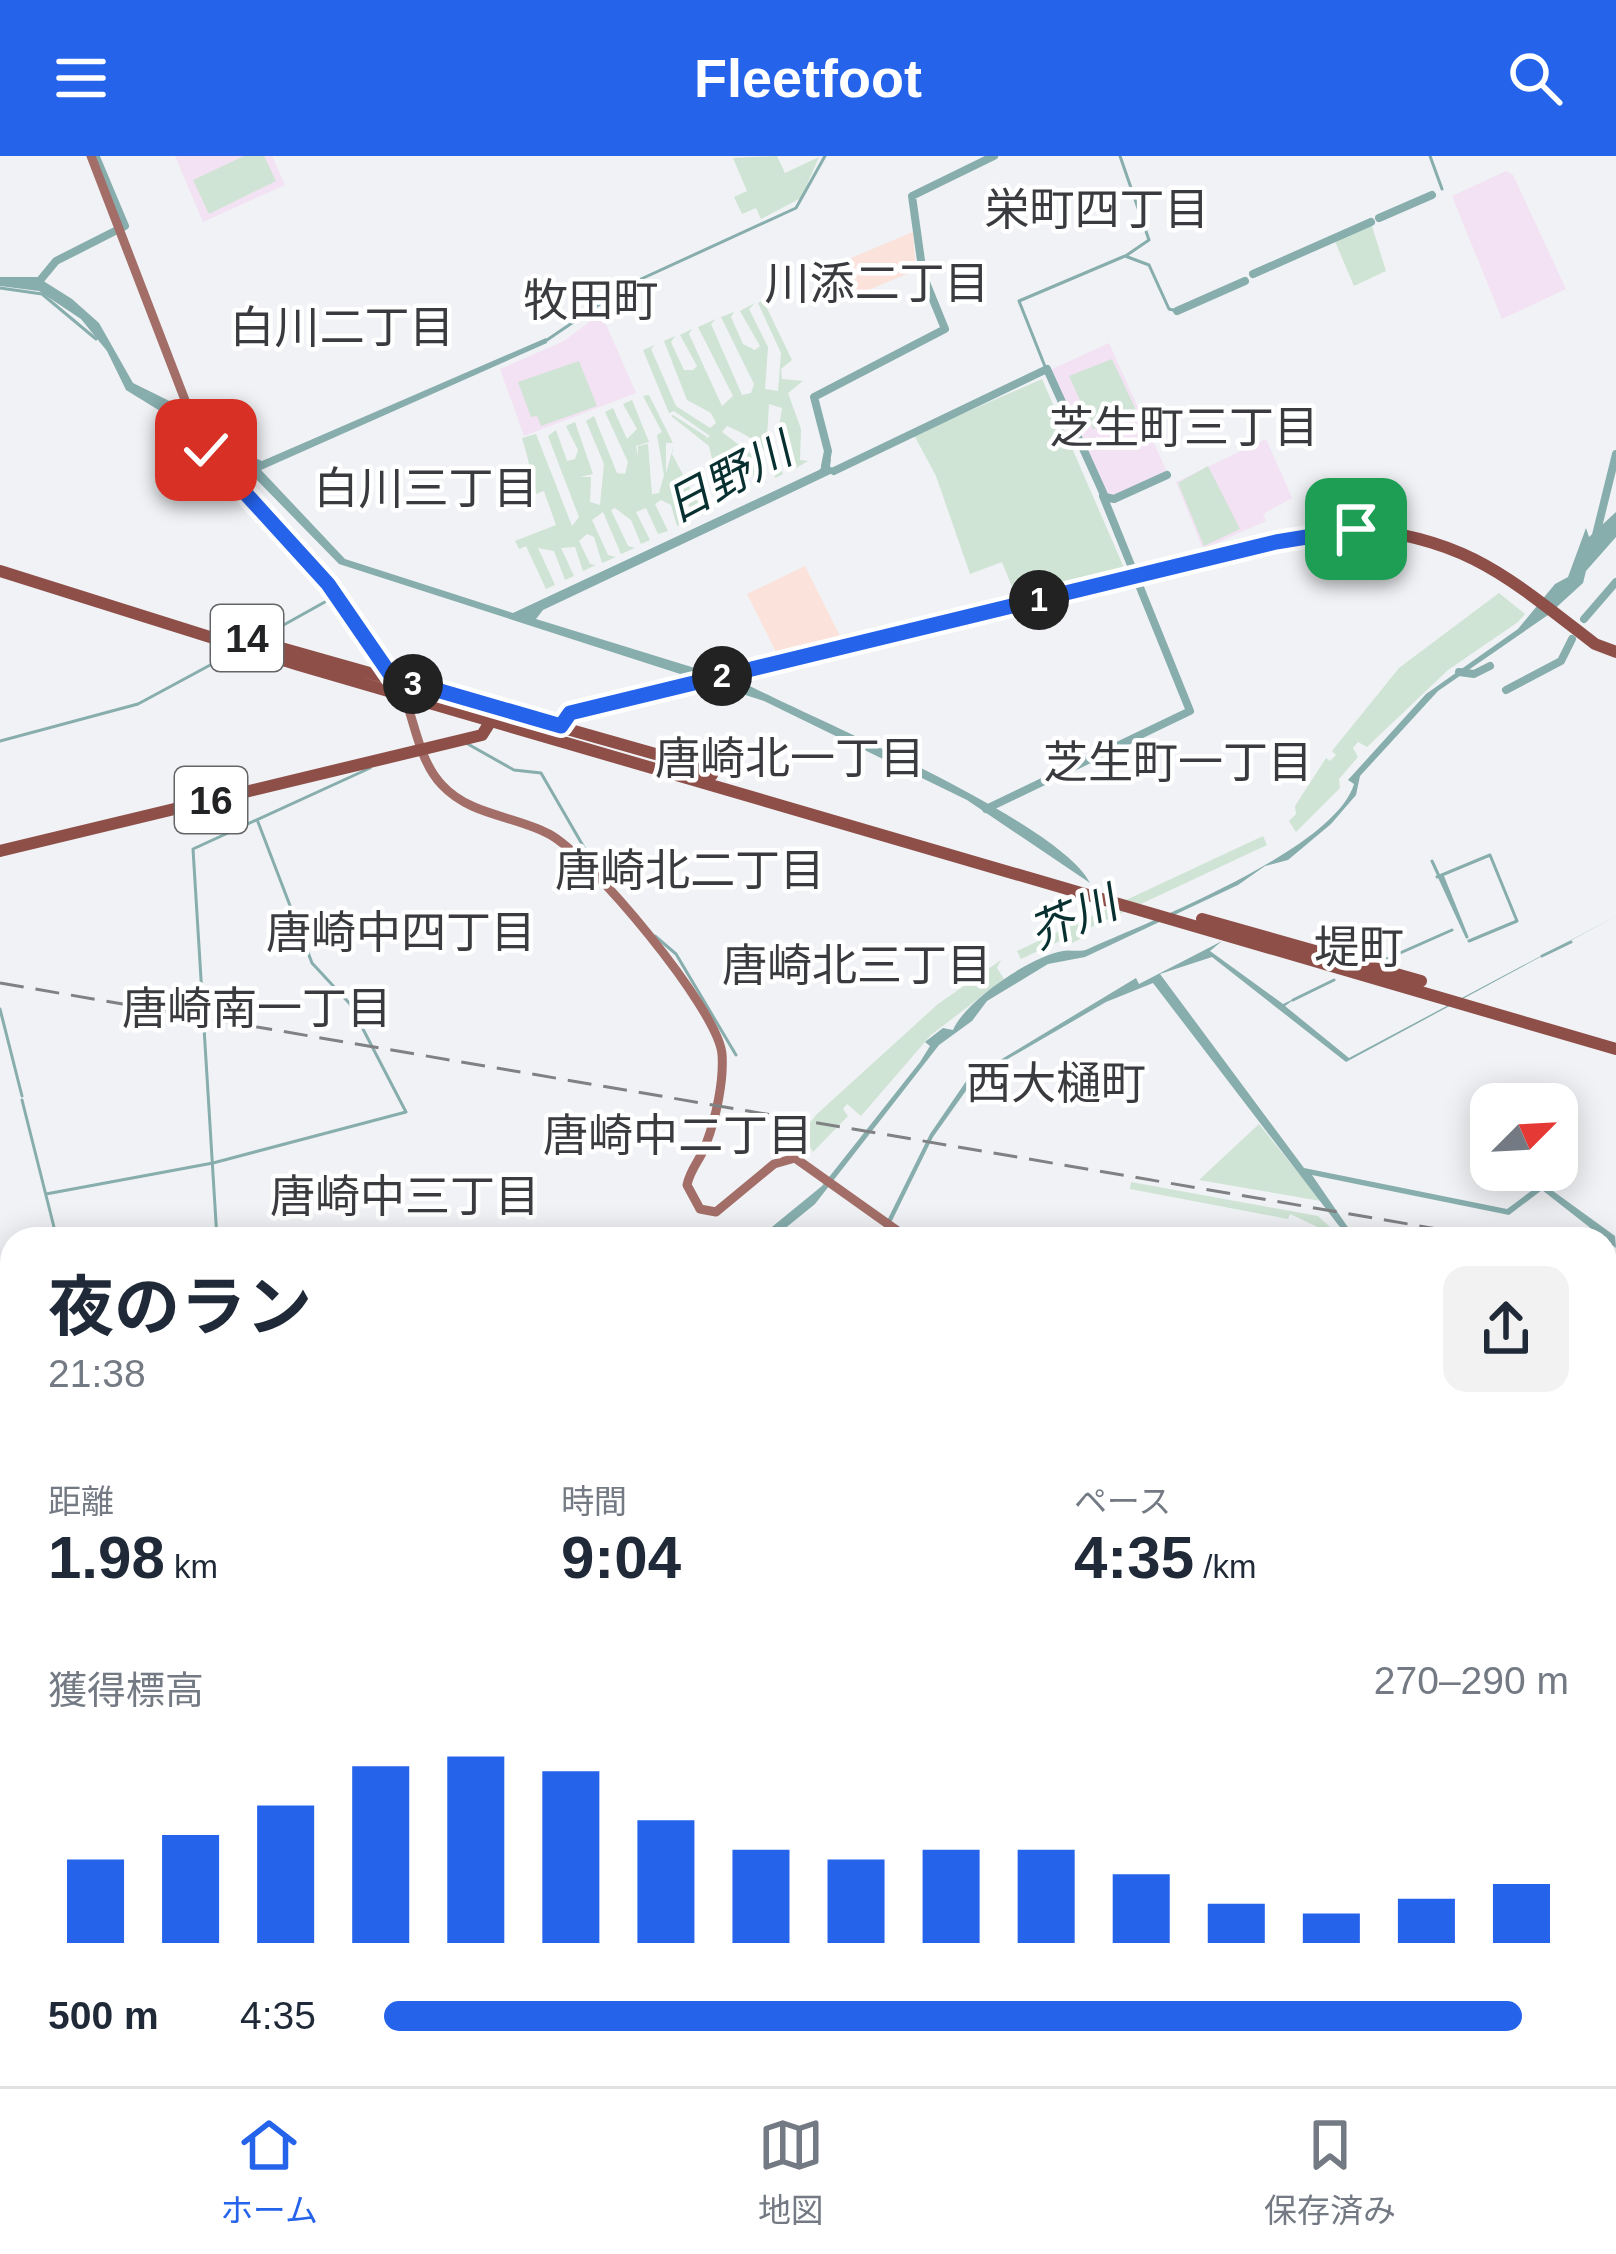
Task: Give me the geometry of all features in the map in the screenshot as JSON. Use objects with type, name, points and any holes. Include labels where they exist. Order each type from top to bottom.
[{"type":"main road","points":[[91,156],[206,450],[328,584],[404,694],[435,778],[457,799],[539,829],[568,848],[696,997],[714,1027],[722,1058],[712,1126],[688,1179],[700,1209],[716,1212],[779,1160],[802,1160],[894,1227]]},
{"type":"main road","points":[[558,733],[570,713],[1350,528],[1411,533],[1445,542],[1616,652]]},
{"type":"main road","name":"14","points":[[0,568],[392,677],[494,715]]},
{"type":"main road","name":"14","points":[[0,568],[404,694],[558,733],[1616,1046]]},
{"type":"main road","name":"16","points":[[0,851],[482,735],[494,715]]},
{"type":"main road","points":[[1200,923],[1402,984],[1421,981]]},
{"type":"shaded area","points":[[175,156],[272,156],[285,185],[203,222]]},
{"type":"shaded area","points":[[1506,171],[1513,175],[1566,289],[1502,319],[1452,196]]},
{"type":"shaded area","points":[[913,232],[916,270],[859,294],[844,261]]},
{"type":"shaded area","points":[[601,313],[636,393],[524,436],[500,369],[564,341]]},
{"type":"shaded area","points":[[1109,343],[1167,472],[1115,496],[1105,493],[1050,370]]},
{"type":"shaded area","points":[[1266,439],[1292,498],[1263,514],[1266,521],[1203,549],[1176,482]]},
{"type":"shaded area","points":[[805,566],[843,642],[779,658],[747,594]]},
{"type":"green space","points":[[244,156],[264,156],[276,181],[209,214],[193,180]]},
{"type":"green space","points":[[777,156],[785,173],[819,157],[801,198],[761,219],[756,208],[742,214],[734,197],[747,191],[733,158]]},
{"type":"green space","points":[[1371,223],[1386,271],[1354,286],[1334,239]]},
{"type":"green space","points":[[763,300],[792,360],[781,369],[782,379],[803,381],[788,393],[801,429],[800,460],[808,461],[793,470],[797,466],[778,434],[782,408],[769,404],[767,437],[783,474],[775,478],[770,459],[751,439],[727,426],[722,432],[751,454],[766,482],[756,487],[750,464],[741,458],[734,461],[747,491],[739,495],[715,471],[709,446],[671,416],[707,437],[704,440],[710,436],[674,411],[669,413],[643,350],[655,345],[651,349],[676,406],[710,428],[716,423],[711,413],[687,400],[664,341],[675,336],[671,342],[684,370],[693,370],[697,366],[680,335],[692,329],[689,334],[722,406],[733,396],[698,327],[716,319],[711,324],[742,395],[751,393],[754,384],[721,317],[734,312],[731,317],[743,344],[755,350],[760,346],[740,311],[755,303],[749,309],[768,347],[765,389],[778,391],[781,353],[758,303]]},
{"type":"green space","points":[[1112,359],[1136,410],[1093,429],[1069,376]]},
{"type":"green space","points":[[579,361],[597,406],[541,426],[537,416],[531,417],[518,382]]},
{"type":"green space","points":[[1042,379],[1125,570],[1016,597],[1002,562],[970,574],[936,476],[914,435]]},
{"type":"green space","points":[[649,395],[673,443],[666,443],[666,473],[674,445],[672,454],[704,514],[695,518],[678,482],[670,488],[686,523],[677,526],[671,505],[661,500],[655,504],[668,531],[658,534],[646,508],[636,512],[650,540],[641,544],[631,520],[615,508],[611,510],[628,546],[635,548],[621,554],[603,512],[592,520],[608,555],[616,557],[602,563],[594,537],[587,534],[579,541],[590,564],[596,565],[583,571],[575,547],[561,548],[574,576],[565,580],[554,551],[538,548],[555,585],[546,589],[526,546],[519,549],[515,541],[556,525],[544,491],[536,494],[522,438],[536,434],[572,526],[579,517],[548,436],[556,430],[567,461],[575,459],[578,450],[566,426],[575,422],[593,474],[580,477],[591,477],[590,502],[600,505],[604,464],[586,421],[594,416],[617,473],[625,474],[628,462],[605,412],[613,408],[627,439],[637,429],[623,404],[632,400],[649,442],[636,446],[638,456],[638,446],[648,444],[652,494],[659,493],[664,475],[657,435],[662,432],[643,396]]},
{"type":"green space","points":[[1208,466],[1240,529],[1204,546],[1178,483]]},
{"type":"green space","points":[[1499,593],[1525,614],[1448,670],[1367,747],[1358,742],[1353,748],[1358,757],[1339,779],[1340,788],[1296,832],[1289,821],[1296,814],[1295,806],[1326,758],[1330,761],[1336,755],[1332,751],[1399,668]]},
{"type":"green space","points":[[1263,836],[1267,845],[1085,930],[1086,936],[1066,946],[1062,940],[1021,959],[1017,951]]},
{"type":"green space","points":[[1001,960],[997,968],[1004,979],[931,1035],[861,1116],[847,1104],[843,1109],[848,1116],[813,1152],[802,1132],[817,1114],[938,1004]]},
{"type":"green space","points":[[1259,1124],[1321,1201],[1199,1180]]},
{"type":"green space","points":[[1131,1182],[1318,1216],[1330,1227],[1318,1227],[1290,1214],[1288,1219],[1130,1189]]},
{"type":"water","points":[[0,277],[37,277],[72,299],[99,323],[133,383],[212,422],[246,454],[262,461],[546,338],[547,343],[261,470],[345,559],[513,613],[819,470],[831,458],[830,467],[841,469],[543,610],[536,619],[698,669],[700,675],[744,683],[986,802],[1069,858],[1090,883],[967,800],[764,701],[339,564],[211,433],[165,414],[126,390],[107,351],[81,319],[39,291],[0,286]]},
{"type":"water","points":[[1616,512],[1616,537],[1586,571],[1583,583],[1548,615],[1438,691],[1360,776],[1356,795],[1331,824],[1288,860],[1265,866],[1238,885],[1085,957],[1048,964],[987,1001],[972,1021],[939,1045],[815,1204],[787,1227],[772,1227],[822,1186],[920,1062],[930,1046],[925,1042],[943,1028],[953,1030],[971,1006],[1001,981],[1034,961],[1088,949],[1195,902],[1313,833],[1340,809],[1354,784],[1348,780],[1426,694],[1518,629],[1555,584],[1568,577],[1586,528],[1589,537]]},
{"type":"water","points":[[1616,916],[1346,1062],[1212,957],[1160,974],[1304,1168],[1507,1209],[1531,1191],[1541,1191],[1509,1215],[1312,1175],[1348,1227],[1340,1227],[1153,983],[1106,1002],[975,1078],[933,1137],[889,1227],[884,1227],[930,1134],[967,1080],[1136,978],[1139,984],[1222,941],[1210,951],[1283,1004],[1296,998],[1285,1006],[1349,1058]]},
{"type":"water","points":[[1543,1191],[1553,1191],[1603,1227],[1589,1227]]},
{"type":"waterway","points":[[544,342],[628,285],[796,208],[825,156]]},
{"type":"waterway","name":"日野川","points":[[825,466],[828,451],[814,397],[945,329],[923,275],[912,196],[994,156]]},
{"type":"waterway","points":[[1120,156],[1149,240],[1127,255]]},
{"type":"waterway","points":[[1430,156],[1442,189]]},
{"type":"waterway","points":[[37,284],[56,261],[125,226],[96,157]]},
{"type":"waterway","points":[[1379,218],[1432,195]]},
{"type":"waterway","points":[[1253,274],[1371,222]]},
{"type":"waterway","points":[[1046,369],[1019,301],[1125,256],[1149,265],[1169,309],[1177,311]]},
{"type":"waterway","points":[[1177,311],[1245,281]]},
{"type":"waterway","points":[[0,288],[42,294],[96,339]]},
{"type":"waterway","points":[[834,471],[1047,369],[1105,497],[1114,499],[1167,475]]},
{"type":"waterway","points":[[1596,535],[1616,454]]},
{"type":"waterway","points":[[986,809],[1190,711],[1103,496]]},
{"type":"waterway","points":[[1584,619],[1616,582]]},
{"type":"waterway","points":[[262,637],[332,598]]},
{"type":"waterway","points":[[1506,690],[1561,661],[1572,639]]},
{"type":"waterway","points":[[0,741],[138,704],[238,650]]},
{"type":"waterway","points":[[1459,672],[1474,674],[1490,666]]},
{"type":"waterway","points":[[466,743],[514,770],[541,773],[597,870]]},
{"type":"waterway","points":[[216,1227],[193,849],[370,768]]},
{"type":"waterway","points":[[46,1194],[213,1163],[406,1112],[350,1004],[312,963],[258,822]]},
{"type":"waterway","points":[[1437,877],[1490,855],[1517,921],[1469,941]]},
{"type":"waterway","points":[[1432,861],[1467,937],[1442,875]]},
{"type":"waterway","points":[[1382,961],[1452,930]]},
{"type":"waterway","points":[[655,936],[676,954],[736,1055]]},
{"type":"waterway","points":[[1542,956],[1571,942]]},
{"type":"waterway","points":[[1293,1000],[1334,980]]},
{"type":"waterway","points":[[0,1009],[22,1096]]},
{"type":"waterway","points":[[22,1100],[54,1227]]},
{"type":"railway","points":[[0,983],[1426,1227]]},
{"type":"district","name":"栄町四丁目","points":[[1097,209]]},
{"type":"district","name":"川添二丁目","points":[[877,283]]},
{"type":"district","name":"牧田町","points":[[591,300]]},
{"type":"district","name":"白川二丁目","points":[[342,327]]},
{"type":"district","name":"芝生町三丁目","points":[[1184,427]]},
{"type":"district","name":"白川三丁目","points":[[426,488]]},
{"type":"district","name":"唐崎北一丁目","points":[[790,758]]},
{"type":"district","name":"芝生町一丁目","points":[[1178,762]]},
{"type":"district","name":"唐崎北二丁目","points":[[690,870]]},
{"type":"district","name":"唐崎中四丁目","points":[[401,932]]},
{"type":"district","name":"堤町","points":[[1359,947]]},
{"type":"district","name":"唐崎北三丁目","points":[[857,965]]},
{"type":"district","name":"唐崎南一丁目","points":[[257,1008]]},
{"type":"district","name":"西大樋町","points":[[1056,1083]]},
{"type":"district","name":"唐崎中二丁目","points":[[678,1135]]},
{"type":"district","name":"唐崎中三丁目","points":[[405,1196]]},
{"type":"route","points":[[206,450],[328,584],[392,677],[561,726],[570,713],[1276,542],[1356,529]]},
{"type":"water label","name":"芥川","points":[[1073,918]]}]
